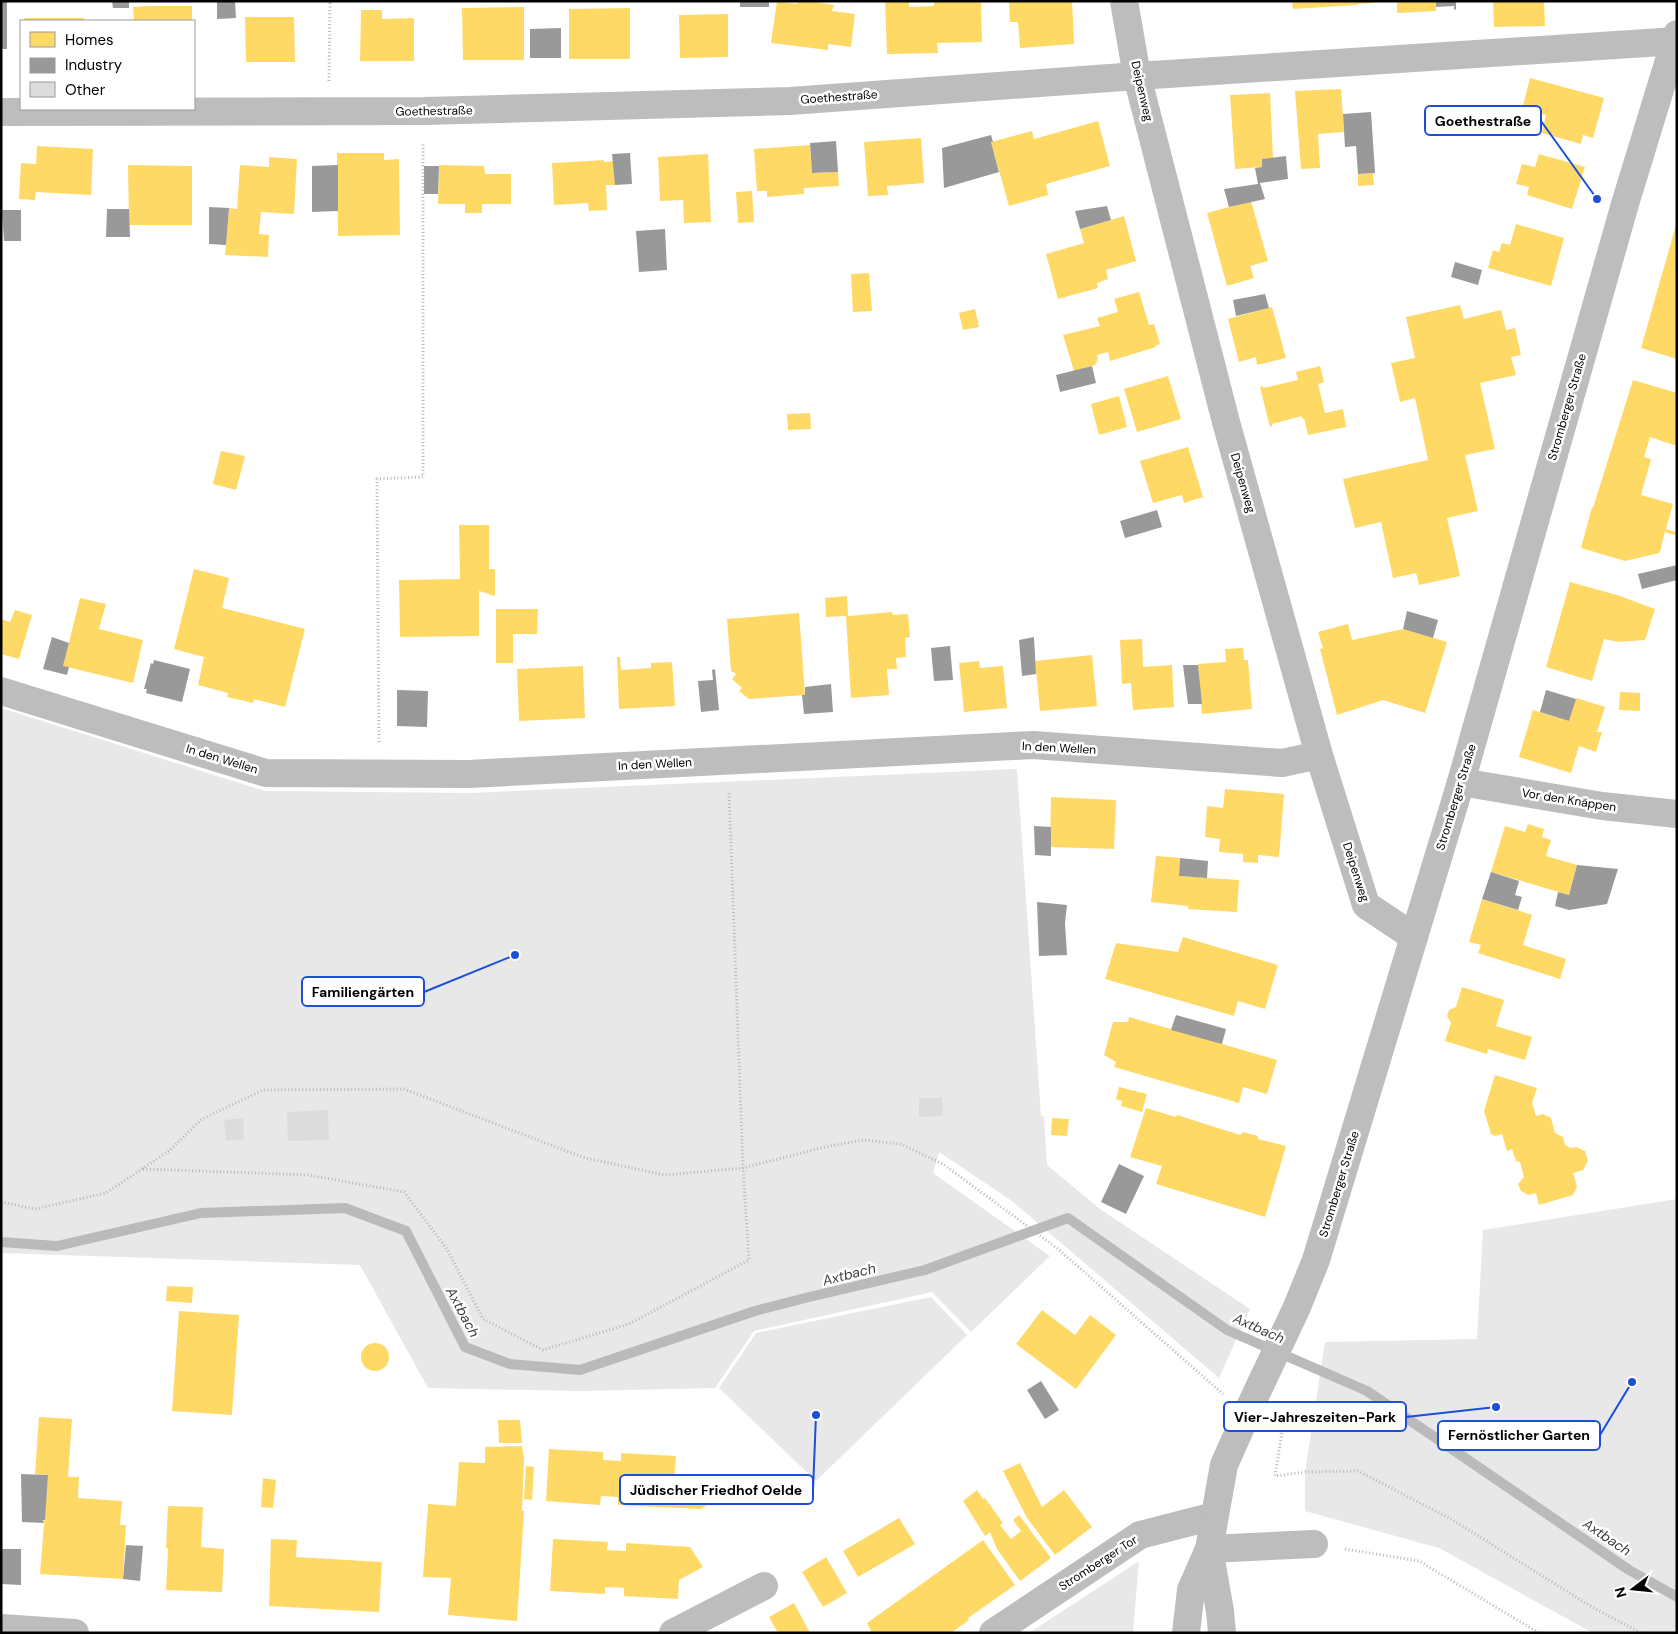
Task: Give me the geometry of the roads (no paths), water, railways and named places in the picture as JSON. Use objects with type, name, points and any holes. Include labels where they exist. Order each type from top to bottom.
[{"type":"street","name":"Deipenweg","points":[[1124,1],[1137,76],[1226,422],[1319,755],[1366,905],[1414,937]]},
{"type":"street","name":"Goethestraße","points":[[1,112],[424,111],[790,101],[1676,39]]},
{"type":"street","name":"Stromberger Straße","points":[[1186,1633],[1191,1590],[1209,1549],[1224,1465],[1297,1307],[1316,1260],[1461,782],[1622,214],[1676,39]]},
{"type":"street","name":"In den Wellen","points":[[1,691],[266,773],[469,774],[1033,745],[1282,763],[1319,755]]},
{"type":"street","name":"Vor den Knäppen","points":[[1461,782],[1602,806],[1677,814]]},
{"type":"street","name":"Stromberger Tor","points":[[993,1633],[1140,1535],[1214,1516]]},
{"type":"street","points":[[1209,1549],[1314,1544]]},
{"type":"street","name":"Stromberger Straße","points":[[1209,1549],[1222,1633]]},
{"type":"street","points":[[673,1633],[764,1586]]},
{"type":"street","points":[[1,1628],[76,1633]]},
{"type":"waterway","name":"Axtbach","points":[[1,1242],[57,1246],[201,1213],[345,1208],[406,1231],[465,1347],[510,1364],[580,1370],[755,1311],[925,1270],[1068,1218],[1227,1330],[1367,1391],[1629,1570],[1677,1597]]},
{"type":"place","name":"Goethestraße","points":[[1597,199]]},
{"type":"place","name":"Familiengärten","points":[[515,955]]},
{"type":"place","name":"Fernöstlicher Garten","points":[[1632,1382]]},
{"type":"place","name":"Vier-Jahreszeiten-Park","points":[[1496,1407]]},
{"type":"place","name":"Jüdischer Friedhof Oelde","points":[[816,1415]]}]
